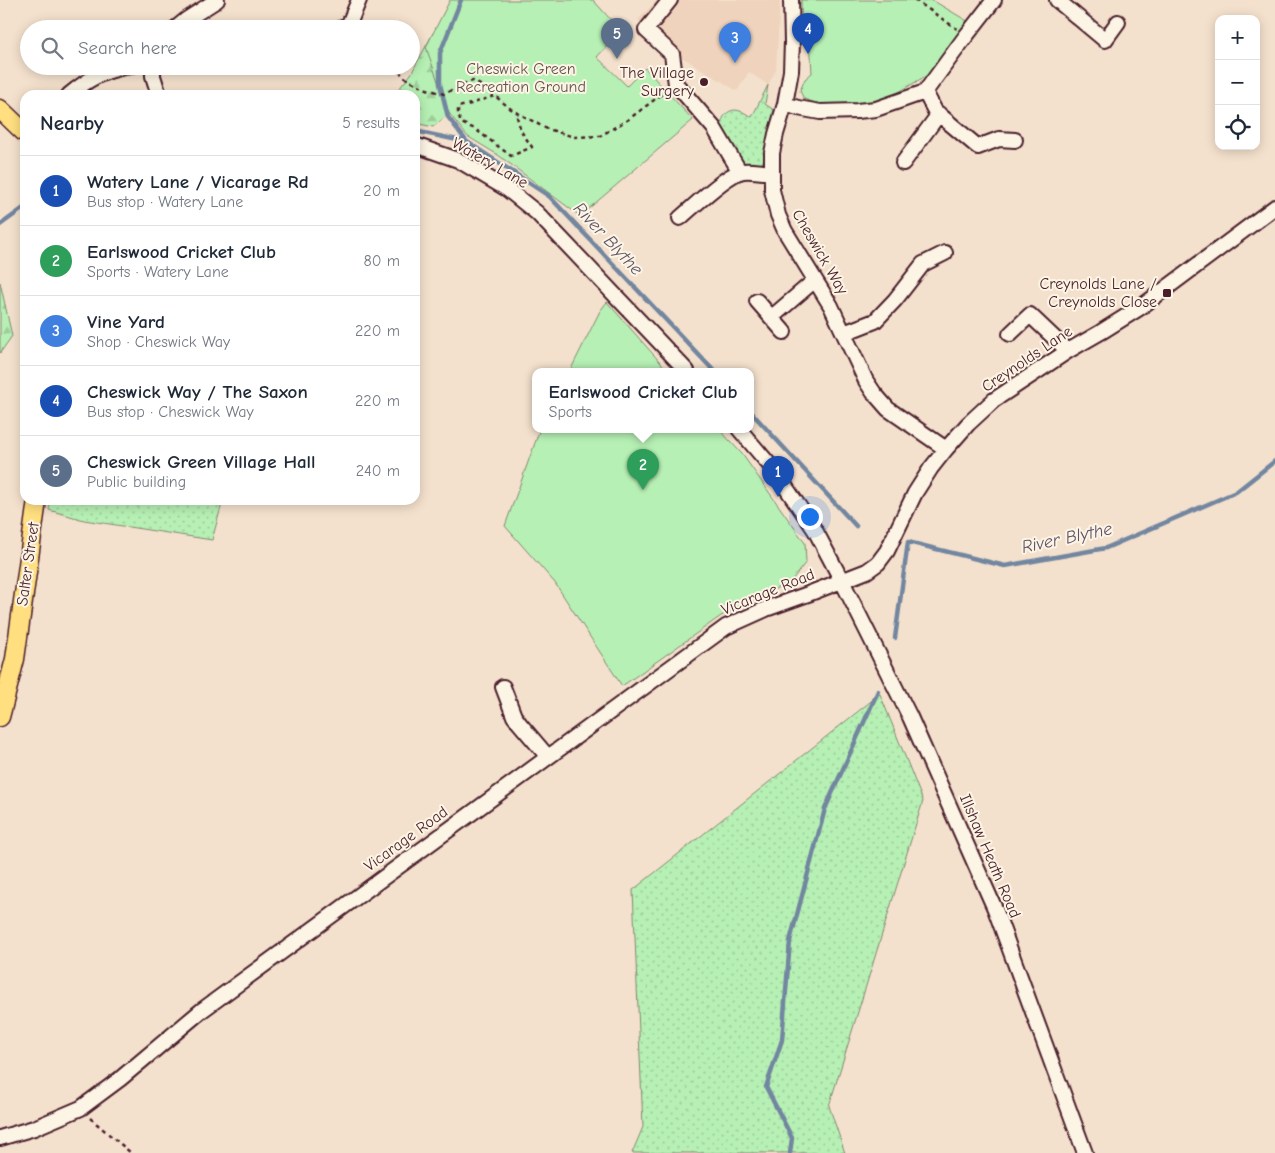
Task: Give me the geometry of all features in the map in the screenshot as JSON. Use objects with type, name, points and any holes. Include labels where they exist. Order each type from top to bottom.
[{"type":"main road","points":[[0,109],[20,128]]},
{"type":"main road","name":"Salter Street","points":[[0,716],[15,659],[36,505]]},
{"type":"street","points":[[186,20],[217,0]]},
{"type":"street","points":[[351,20],[359,0]]},
{"type":"street","points":[[670,0],[646,30],[672,54],[676,84],[714,128],[740,172]]},
{"type":"street","name":"Cheswick Way","points":[[791,0],[792,56],[789,85],[772,153],[772,190],[778,216],[785,231],[831,306],[866,381],[888,409],[946,449]]},
{"type":"street","points":[[785,104],[820,112],[858,111],[876,109],[925,92],[994,0]]},
{"type":"street","points":[[1057,0],[1105,40],[1118,22]]},
{"type":"street","points":[[76,90],[98,75]]},
{"type":"street","points":[[153,75],[157,90]]},
{"type":"street","points":[[925,92],[936,111],[978,147],[999,139],[1015,140]]},
{"type":"street","points":[[903,163],[939,114]]},
{"type":"street","name":"Watery Lane","points":[[420,147],[458,160],[507,189],[537,213],[683,368]]},
{"type":"street","points":[[680,218],[734,174],[744,171],[771,173]]},
{"type":"street","name":"Creynolds Lane","points":[[842,581],[868,571],[878,563],[896,533],[915,493],[931,468],[968,424],[994,400],[1068,351],[1141,307],[1275,206]]},
{"type":"street","points":[[844,334],[875,321],[895,300],[923,264],[945,253]]},
{"type":"street","points":[[772,317],[815,280]]},
{"type":"street","points":[[757,301],[784,332]]},
{"type":"street","points":[[1010,334],[1030,315],[1068,351]]},
{"type":"street","points":[[742,433],[774,470],[815,530],[842,581]]},
{"type":"street","name":"Vicarage Road","points":[[0,1138],[34,1128],[81,1108],[120,1079],[201,1011],[726,627],[766,609],[842,581]]},
{"type":"street","name":"Illshaw Heath Road","points":[[842,581],[910,717],[995,909],[1085,1153]]},
{"type":"street","points":[[503,687],[514,716],[548,756]]},
{"type":"path","points":[[915,0],[966,36]]},
{"type":"path","points":[[403,75],[408,80],[427,89],[444,94],[473,81],[484,87],[511,109],[545,128],[574,137],[600,136],[629,118],[676,84]]},
{"type":"path","points":[[494,96],[458,107],[458,115],[461,123],[475,129],[511,156],[532,147],[521,131],[517,117],[520,114]]},
{"type":"path","points":[[81,1108],[131,1153]]},
{"type":"shaded area","points":[[657,0],[780,0],[776,70],[768,85],[749,72],[737,91],[682,57],[638,20]]},
{"type":"green space","name":"Cheswick Green Recreation Ground","points":[[450,0],[593,0],[621,31],[597,57],[627,86],[645,68],[693,120],[580,216],[498,155],[467,136],[449,113],[426,47]]},
{"type":"green space","points":[[801,0],[932,0],[969,22],[929,74],[899,92],[882,101],[825,106],[804,99],[800,91],[805,79],[812,73],[810,39],[802,39]]},
{"type":"green space","points":[[433,33],[450,113],[433,127],[420,124],[420,90],[398,90],[410,75],[420,75],[420,57]]},
{"type":"green space","points":[[768,85],[765,104],[774,110],[762,165],[754,167],[745,164],[721,127],[721,123],[724,116],[732,110],[742,111],[752,117]]},
{"type":"green space","points":[[0,282],[12,336],[0,353]]},
{"type":"green space","points":[[607,302],[665,368],[572,368],[600,311]]},
{"type":"green space","points":[[539,433],[723,433],[742,454],[805,543],[806,562],[791,581],[721,616],[622,686],[555,583],[505,526]]},
{"type":"green space","points":[[50,505],[222,505],[212,540],[84,520],[49,510]]},
{"type":"green space","points":[[880,694],[923,801],[829,1106],[845,1153],[632,1153],[643,1127],[633,890]]},
{"type":"waterway","name":"River Blythe","points":[[461,0],[440,53],[440,84],[448,117],[467,142],[549,196],[711,368]]},
{"type":"waterway","points":[[420,132],[467,142]]},
{"type":"waterway","points":[[0,225],[20,211]]},
{"type":"waterway","name":"River Blythe","points":[[754,415],[856,526]]},
{"type":"waterway","name":"River Blythe","points":[[895,638],[908,542],[1005,566],[1106,548],[1236,492],[1275,461]]},
{"type":"waterway","points":[[790,1153],[792,1138],[766,1087],[782,1040],[790,941],[825,809],[878,691]]},
{"type":"place","name":"Cheswick Way / The Saxon","points":[[808,54]]},
{"type":"place","name":"Cheswick Green Village Hall","points":[[617,59]]},
{"type":"place","name":"Vine Yard","points":[[735,63]]},
{"type":"place","name":"The Village Surgery","points":[[704,82]]},
{"type":"place","name":"Creynolds Lane / Creynolds Close","points":[[1167,293]]},
{"type":"place","name":"Earlswood Cricket Club","points":[[643,490]]},
{"type":"place","name":"Watery Lane / Vicarage Rd","points":[[778,497]]}]
